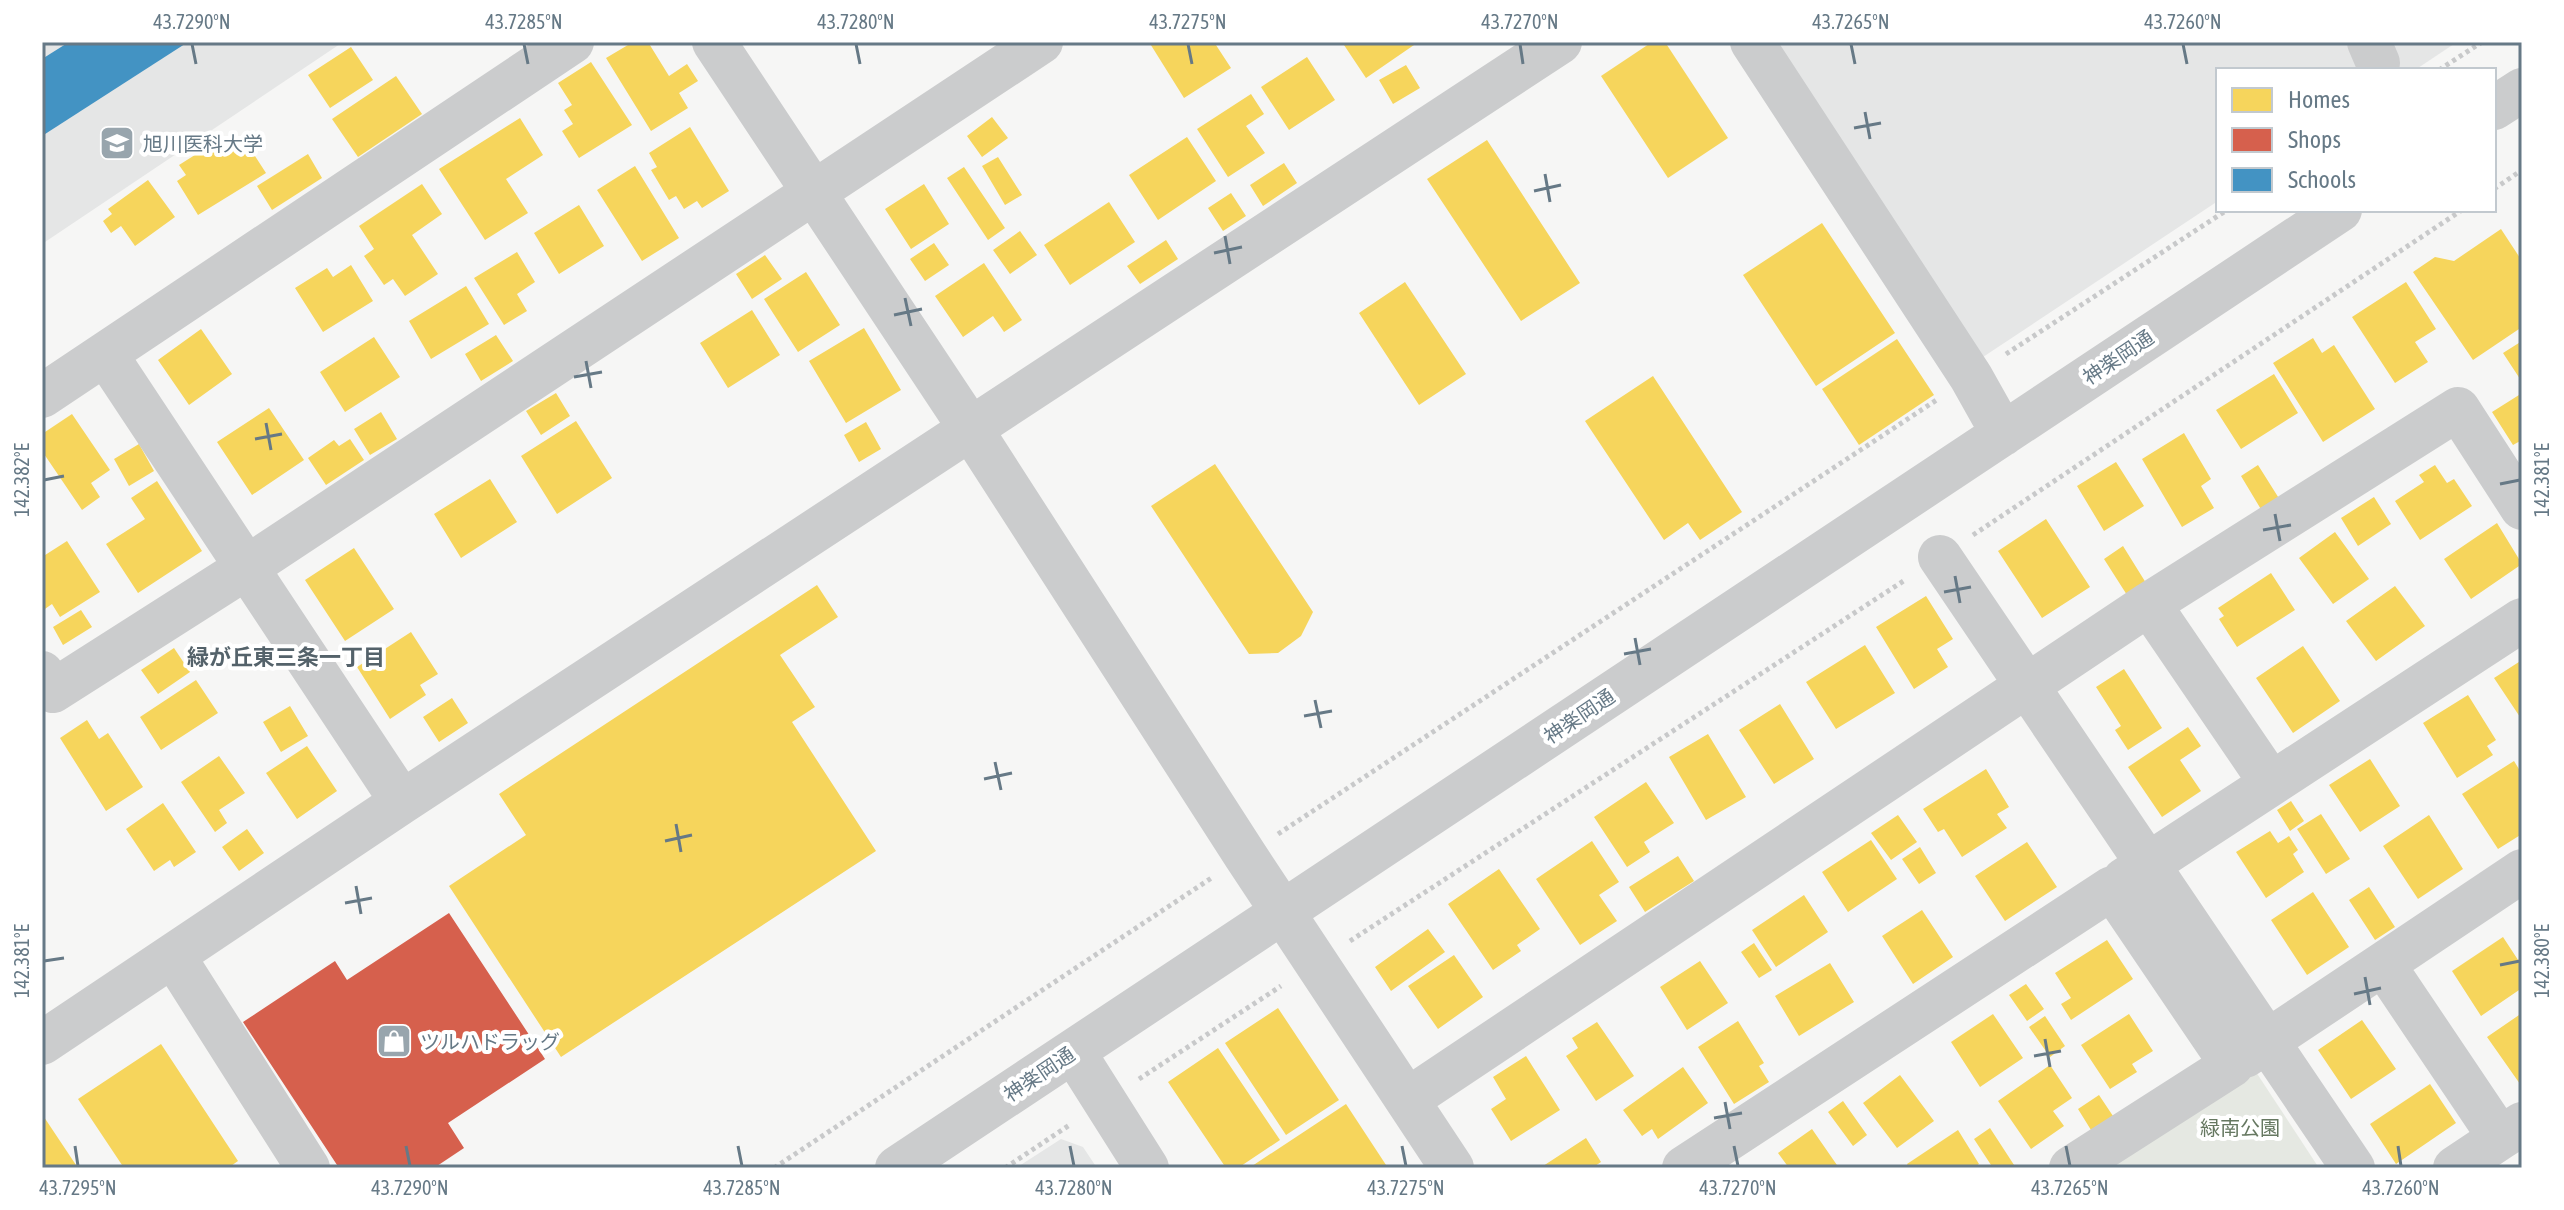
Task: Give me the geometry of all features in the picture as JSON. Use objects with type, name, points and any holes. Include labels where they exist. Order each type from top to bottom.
[{"type":"street","points":[[42,396],[572,42]]},
{"type":"street","points":[[714,42],[972,431],[1245,855],[1452,1168]]},
{"type":"street","points":[[42,673],[53,691],[246,568],[1041,42]]},
{"type":"street","points":[[42,1043],[402,802],[972,431],[1560,42]]},
{"type":"street","points":[[1752,42],[1971,377],[2003,434]]},
{"type":"street","points":[[2496,107],[2522,90]]},
{"type":"street","name":"神楽岡通","points":[[897,1168],[2337,212]]},
{"type":"street","points":[[106,355],[402,802]]},
{"type":"street","points":[[1407,1100],[2149,604],[2458,409],[2522,508]]},
{"type":"street","points":[[1940,557],[2353,1168]]},
{"type":"street","points":[[2149,604],[2271,783]]},
{"type":"street","points":[[1684,1168],[2522,620]]},
{"type":"street","points":[[2071,1168],[2232,1065],[2522,871]]},
{"type":"street","points":[[2112,888],[2232,1065]]},
{"type":"street","points":[[174,957],[308,1168]]},
{"type":"street","points":[[2383,964],[2511,1131],[2455,1168]]},
{"type":"street","points":[[1073,1051],[1147,1168]]},
{"type":"path","points":[[2442,68],[2482,42]]},
{"type":"path","points":[[2496,188],[2522,170]]},
{"type":"path","points":[[774,1168],[2224,212]]},
{"type":"path","points":[[1005,1168],[1940,557],[2459,212]]},
{"type":"shaded area","name":"旭川医科大学","points":[[42,42],[343,42],[42,244]]},
{"type":"shaded area","points":[[1776,42],[2457,42],[2418,68],[2216,68],[2216,202],[1983,357]]},
{"type":"shaded area","points":[[1061,1139],[1083,1147],[1097,1168],[1016,1168]]},
{"type":"green space","name":"緑南公園","points":[[2254,1069],[2319,1168],[2105,1168]]},
{"type":"building: Homes","points":[[633,42],[648,42],[669,76],[687,64],[698,81],[679,93],[688,108],[651,131],[606,58]]},
{"type":"building: Homes","points":[[1149,42],[1214,42],[1231,68],[1184,98]]},
{"type":"building: Homes","points":[[1342,42],[1412,42],[1414,45],[1366,78]]},
{"type":"building: Homes","points":[[1652,42],[1665,42],[1728,138],[1668,178],[1601,76]]},
{"type":"building: Homes","points":[[351,47],[373,80],[330,108],[308,75]]},
{"type":"building: Homes","points":[[1307,57],[1335,100],[1289,130],[1261,87]]},
{"type":"building: Homes","points":[[591,62],[632,125],[579,158],[562,131],[573,124],[564,110],[572,105],[558,83]]},
{"type":"building: Homes","points":[[1406,65],[1420,88],[1393,104],[1379,80]]},
{"type":"building: Homes","points":[[396,76],[422,114],[358,157],[332,119]]},
{"type":"building: Homes","points":[[1251,94],[1264,114],[1246,126],[1265,153],[1228,177],[1197,129]]},
{"type":"building: Homes","points":[[992,117],[1008,138],[982,157],[967,136]]},
{"type":"building: Homes","points":[[520,118],[543,155],[506,179],[528,213],[485,240],[439,169]]},
{"type":"building: Homes","points":[[690,127],[729,191],[702,208],[697,201],[684,209],[676,196],[669,200],[651,170],[657,167],[649,153]]},
{"type":"building: Homes","points":[[225,136],[232,147],[244,139],[266,173],[198,215],[177,181],[186,175],[179,165]]},
{"type":"building: Homes","points":[[1187,137],[1216,181],[1158,220],[1129,175]]},
{"type":"building: Homes","points":[[1487,140],[1580,283],[1521,321],[1427,179]]},
{"type":"building: Homes","points":[[308,154],[322,178],[272,210],[257,186]]},
{"type":"building: Homes","points":[[998,157],[1022,195],[1005,205],[982,166]]},
{"type":"building: Homes","points":[[1284,163],[1297,183],[1263,206],[1250,185]]},
{"type":"building: Homes","points":[[635,166],[679,238],[642,261],[597,190]]},
{"type":"building: Homes","points":[[964,167],[1005,228],[988,240],[947,178]]},
{"type":"building: Homes","points":[[148,180],[175,217],[135,246],[121,226],[111,233],[103,221],[112,214],[108,209]]},
{"type":"building: Homes","points":[[422,184],[442,214],[412,235],[438,274],[405,296],[393,279],[384,285],[364,256],[374,249],[359,226]]},
{"type":"building: Homes","points":[[924,184],[949,224],[911,249],[885,209]]},
{"type":"building: Homes","points":[[1231,193],[1246,216],[1223,231],[1208,208]]},
{"type":"building: Homes","points":[[1109,202],[1135,242],[1070,285],[1044,245]]},
{"type":"building: Homes","points":[[579,205],[604,246],[559,274],[534,233]]},
{"type":"building: Homes","points":[[1822,223],[1895,333],[1816,386],[1743,275]]},
{"type":"building: Homes","points":[[2501,229],[2522,261],[2522,327],[2473,360],[2413,272],[2435,257],[2454,261]]},
{"type":"building: Homes","points":[[1020,231],[1037,255],[1010,274],[993,250]]},
{"type":"building: Homes","points":[[1166,240],[1178,259],[1140,284],[1127,266]]},
{"type":"building: Homes","points":[[934,243],[949,265],[925,281],[910,259]]},
{"type":"building: Homes","points":[[517,252],[535,282],[517,294],[527,311],[504,325],[474,278]]},
{"type":"building: Homes","points":[[765,255],[782,279],[752,299],[736,274]]},
{"type":"building: Homes","points":[[984,263],[1022,320],[1004,332],[993,316],[963,337],[935,296]]},
{"type":"building: Homes","points":[[351,265],[373,301],[323,332],[295,288],[327,268],[333,277]]},
{"type":"building: Homes","points":[[806,272],[840,325],[798,352],[764,299]]},
{"type":"building: Homes","points":[[1405,282],[1466,374],[1419,405],[1359,313]]},
{"type":"building: Homes","points":[[2406,282],[2436,329],[2415,342],[2428,362],[2395,383],[2352,317]]},
{"type":"building: Homes","points":[[466,286],[489,324],[431,359],[409,321]]},
{"type":"building: Homes","points":[[752,310],[780,355],[728,388],[700,343]]},
{"type":"building: Homes","points":[[864,328],[901,390],[846,423],[809,361]]},
{"type":"building: Homes","points":[[201,329],[232,374],[189,405],[158,360]]},
{"type":"building: Homes","points":[[496,335],[513,361],[481,381],[465,354]]},
{"type":"building: Homes","points":[[374,337],[400,377],[345,412],[320,372]]},
{"type":"building: Homes","points":[[2313,338],[2322,353],[2334,345],[2375,409],[2323,442],[2273,363]]},
{"type":"building: Homes","points":[[1897,339],[1934,395],[1859,445],[1822,389]]},
{"type":"building: Homes","points":[[2522,341],[2522,382],[2503,353]]},
{"type":"building: Homes","points":[[2274,374],[2298,413],[2241,449],[2216,410]]},
{"type":"building: Homes","points":[[1653,376],[1742,512],[1700,540],[1688,523],[1664,540],[1585,421]]},
{"type":"building: Homes","points":[[556,393],[570,416],[541,435],[526,411]]},
{"type":"building: Homes","points":[[2519,395],[2522,440],[2513,445],[2492,412]]},
{"type":"building: Homes","points":[[269,408],[304,460],[252,495],[217,442]]},
{"type":"building: Homes","points":[[381,412],[397,439],[370,455],[354,429]]},
{"type":"building: Homes","points":[[72,414],[110,470],[91,483],[100,497],[82,510],[42,451],[42,434]]},
{"type":"building: Homes","points":[[576,421],[612,478],[557,514],[521,456]]},
{"type":"building: Homes","points":[[866,422],[881,449],[859,462],[844,435]]},
{"type":"building: Homes","points":[[2184,433],[2211,479],[2201,486],[2214,508],[2182,527],[2142,459]]},
{"type":"building: Homes","points":[[350,439],[364,460],[326,485],[308,458],[334,440],[339,446]]},
{"type":"building: Homes","points":[[139,444],[154,471],[129,486],[114,459]]},
{"type":"building: Homes","points":[[2116,462],[2144,506],[2104,531],[2077,486]]},
{"type":"building: Homes","points":[[1215,464],[1313,612],[1301,636],[1278,653],[1249,654],[1151,506]]},
{"type":"building: Homes","points":[[2258,465],[2280,500],[2262,511],[2241,476]]},
{"type":"building: Homes","points":[[2435,465],[2447,483],[2454,479],[2472,506],[2420,540],[2395,501],[2424,482],[2419,475]]},
{"type":"building: Homes","points":[[490,479],[517,522],[461,558],[434,514]]},
{"type":"building: Homes","points":[[157,481],[202,551],[138,593],[106,544],[145,519],[131,498]]},
{"type":"building: Homes","points":[[2374,497],[2391,524],[2358,546],[2341,518]]},
{"type":"building: Homes","points":[[2046,519],[2090,587],[2042,618],[1998,551]]},
{"type":"building: Homes","points":[[2497,523],[2522,564],[2471,599],[2444,559]]},
{"type":"building: Homes","points":[[2335,532],[2369,579],[2333,604],[2299,558]]},
{"type":"building: Homes","points":[[67,541],[100,592],[60,617],[52,604],[42,611],[42,557]]},
{"type":"building: Homes","points":[[2123,546],[2146,583],[2127,595],[2104,559]]},
{"type":"building: Homes","points":[[354,548],[394,609],[345,641],[305,580]]},
{"type":"building: Homes","points":[[2271,573],[2295,610],[2237,647],[2219,619],[2224,616],[2218,608]]},
{"type":"building: Homes","points":[[817,585],[838,617],[780,655],[815,707],[792,722],[876,851],[561,1057],[449,886],[526,835],[499,794]]},
{"type":"building: Homes","points":[[2395,586],[2425,626],[2376,661],[2346,621]]},
{"type":"building: Homes","points":[[1926,596],[1953,639],[1937,649],[1948,667],[1914,689],[1876,627]]},
{"type":"building: Homes","points":[[81,610],[92,627],[63,645],[53,627]]},
{"type":"building: Homes","points":[[411,632],[438,674],[420,685],[426,695],[390,719],[357,667]]},
{"type":"building: Homes","points":[[1865,645],[1895,693],[1836,729],[1806,682]]},
{"type":"building: Homes","points":[[2303,646],[2340,701],[2293,733],[2256,678]]},
{"type":"building: Homes","points":[[174,648],[190,672],[158,694],[141,670]]},
{"type":"building: Homes","points":[[2522,660],[2522,720],[2494,678]]},
{"type":"building: Homes","points":[[2124,669],[2162,728],[2128,750],[2115,730],[2121,726],[2096,687]]},
{"type":"building: Homes","points":[[196,680],[218,713],[161,750],[140,717]]},
{"type":"building: Homes","points":[[2468,695],[2496,740],[2487,746],[2493,755],[2457,778],[2423,723]]},
{"type":"building: Homes","points":[[452,698],[468,723],[439,742],[423,717]]},
{"type":"building: Homes","points":[[1780,704],[1814,759],[1774,784],[1739,730]]},
{"type":"building: Homes","points":[[290,706],[308,736],[281,752],[263,722]]},
{"type":"building: Homes","points":[[87,720],[99,739],[108,733],[143,787],[106,811],[60,738]]},
{"type":"building: Homes","points":[[2188,727],[2201,746],[2180,760],[2201,791],[2162,817],[2128,767]]},
{"type":"building: Homes","points":[[1708,734],[1746,797],[1706,820],[1669,757]]},
{"type":"building: Homes","points":[[307,746],[337,791],[297,819],[266,773]]},
{"type":"building: Homes","points":[[219,756],[245,793],[219,810],[227,823],[215,832],[181,782]]},
{"type":"building: Homes","points":[[2370,759],[2400,806],[2360,832],[2329,785]]},
{"type":"building: Homes","points":[[2514,761],[2522,774],[2522,834],[2498,849],[2462,794]]},
{"type":"building: Homes","points":[[1986,769],[2009,807],[1997,814],[2007,828],[1962,857],[1944,829],[1938,832],[1923,809]]},
{"type":"building: Homes","points":[[1646,782],[1674,823],[1644,842],[1650,852],[1627,867],[1594,817]]},
{"type":"building: Homes","points":[[2291,801],[2304,821],[2290,831],[2277,810]]},
{"type":"building: Homes","points":[[163,803],[196,852],[174,867],[170,860],[154,871],[126,829]]},
{"type":"building: Homes","points":[[2321,814],[2350,859],[2326,874],[2297,829]]},
{"type":"building: Homes","points":[[1898,815],[1917,842],[1891,860],[1871,833]]},
{"type":"building: Homes","points":[[2429,815],[2463,869],[2418,899],[2383,846]]},
{"type":"building: Homes","points":[[247,829],[264,853],[239,871],[222,847]]},
{"type":"building: Homes","points":[[2270,831],[2278,843],[2289,836],[2298,850],[2293,854],[2304,872],[2266,898],[2236,852]]},
{"type":"building: Homes","points":[[1871,840],[1897,879],[1848,912],[1822,872]]},
{"type":"building: Homes","points":[[1592,841],[1619,882],[1599,895],[1617,921],[1580,945],[1536,879]]},
{"type":"building: Homes","points":[[2027,842],[2057,887],[2005,921],[1975,876]]},
{"type":"building: Homes","points":[[1920,847],[1936,873],[1919,884],[1902,859]]},
{"type":"building: Homes","points":[[1678,856],[1694,881],[1645,912],[1629,887]]},
{"type":"building: Homes","points":[[1499,869],[1540,929],[1517,945],[1521,951],[1493,970],[1448,904]]},
{"type":"building: Homes","points":[[2369,887],[2395,927],[2375,940],[2349,900]]},
{"type":"building: Homes","points":[[2313,892],[2349,947],[2307,975],[2271,920]]},
{"type":"building: Homes","points":[[1804,895],[1828,932],[1776,967],[1752,930]]},
{"type":"building: Homes","points":[[1922,910],[1953,957],[1913,984],[1882,936]]},
{"type":"building: Homes","points":[[1428,929],[1445,952],[1391,991],[1375,967]]},
{"type":"building: Homes","points":[[2503,937],[2522,966],[2522,988],[2481,1016],[2452,971]]},
{"type":"building: Homes","points":[[2107,940],[2133,979],[2071,1020],[2061,1004],[2071,998],[2055,973]]},
{"type":"building: Homes","points":[[1754,943],[1772,970],[1759,978],[1741,952]]},
{"type":"building: Homes","points":[[1454,955],[1483,997],[1438,1029],[1408,986]]},
{"type":"building: Homes","points":[[1700,961],[1728,1003],[1687,1030],[1660,987]]},
{"type":"building: Homes","points":[[1830,963],[1854,1002],[1799,1036],[1775,996]]},
{"type":"building: Homes","points":[[2026,984],[2044,1009],[2027,1021],[2009,995]]},
{"type":"building: Homes","points":[[1278,1008],[1339,1100],[1286,1135],[1225,1043]]},
{"type":"building: Homes","points":[[2522,1013],[2522,1083],[2520,1084],[2487,1037]]},
{"type":"building: Homes","points":[[1993,1014],[2023,1058],[1980,1087],[1951,1042]]},
{"type":"building: Homes","points":[[2129,1014],[2153,1051],[2132,1064],[2137,1072],[2110,1089],[2081,1045]]},
{"type":"building: Homes","points":[[2045,1016],[2065,1046],[2050,1057],[2029,1027]]},
{"type":"building: Homes","points":[[2362,1020],[2396,1069],[2351,1099],[2318,1050]]},
{"type":"building: Homes","points":[[1738,1021],[1764,1063],[1759,1066],[1769,1082],[1734,1104],[1698,1047]]},
{"type":"building: Homes","points":[[1597,1022],[1634,1076],[1596,1101],[1566,1056],[1578,1048],[1572,1038]]},
{"type":"building: Homes","points":[[161,1044],[238,1161],[228,1168],[124,1168],[78,1099]]},
{"type":"building: Homes","points":[[1218,1048],[1280,1140],[1238,1168],[1226,1168],[1168,1082]]},
{"type":"building: Homes","points":[[1526,1056],[1560,1110],[1511,1141],[1491,1109],[1506,1099],[1493,1077]]},
{"type":"building: Homes","points":[[2050,1065],[2072,1098],[2053,1111],[2064,1126],[2031,1149],[1998,1101]]},
{"type":"building: Homes","points":[[1683,1067],[1708,1103],[1658,1139],[1652,1129],[1642,1136],[1623,1110]]},
{"type":"building: Homes","points":[[1900,1075],[1934,1121],[1897,1148],[1863,1103]]},
{"type":"building: Homes","points":[[2430,1084],[2456,1123],[2396,1164],[2370,1124]]},
{"type":"building: Homes","points":[[2099,1095],[2113,1116],[2091,1130],[2078,1109]]},
{"type":"building: Homes","points":[[1843,1101],[1867,1135],[1853,1146],[1828,1112]]},
{"type":"building: Homes","points":[[1346,1104],[1388,1168],[1249,1168]]},
{"type":"building: Homes","points":[[42,1114],[78,1168],[42,1168]]},
{"type":"building: Homes","points":[[1990,1128],[2016,1168],[1993,1168],[1974,1139]]},
{"type":"building: Homes","points":[[1812,1129],[1839,1168],[1789,1168],[1778,1153]]},
{"type":"building: Homes","points":[[1958,1130],[1979,1164],[1973,1168],[1909,1168],[1907,1164]]},
{"type":"building: Homes","points":[[1586,1138],[1601,1162],[1592,1168],[1540,1168]]},
{"type":"building: Shops","name":"ツルハドラッグ","points":[[449,913],[545,1059],[448,1123],[464,1148],[434,1168],[339,1168],[243,1022],[335,961],[347,980]]},
{"type":"building: Schools","points":[[69,42],[188,42],[42,136],[42,59]]},
{"type":"place","name":"旭川医科大学","points":[[117,143]]},
{"type":"place","name":"ツルハドラッグ","points":[[394,1041]]},
{"type":"district","name":"緑が丘東三条一丁目","points":[[286,657]]}]
